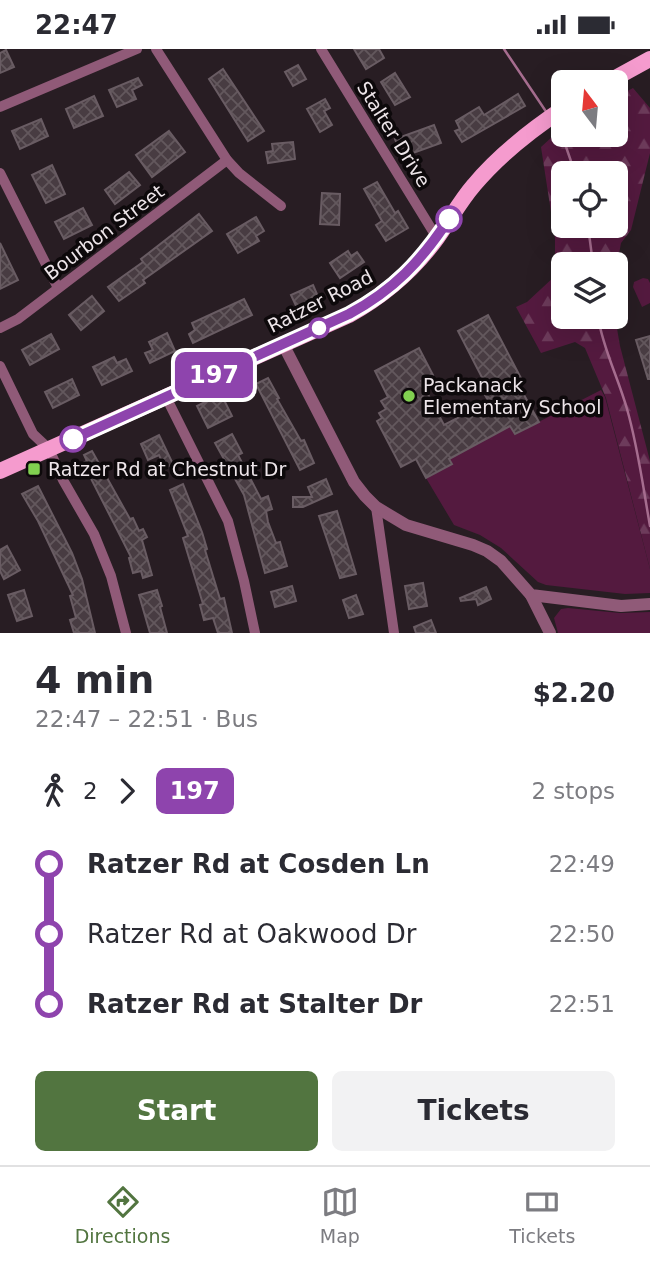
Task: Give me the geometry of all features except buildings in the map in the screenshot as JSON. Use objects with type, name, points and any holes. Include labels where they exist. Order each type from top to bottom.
[{"type":"main road","points":[[628,71],[650,59]]},
{"type":"main road","name":"Ratzer Road","points":[[0,471],[376,300],[401,280],[437,238],[474,184],[516,144],[551,117]]},
{"type":"street","points":[[0,107],[137,49]]},
{"type":"street","points":[[156,49],[227,160],[239,173],[281,206]]},
{"type":"street","name":"Stalter Drive","points":[[321,49],[437,238]]},
{"type":"street","name":"Bourbon Street","points":[[0,328],[18,319],[227,160]]},
{"type":"street","points":[[0,173],[58,288]]},
{"type":"street","points":[[284,344],[354,482],[376,507],[406,525],[473,545],[501,561],[531,596],[550,633]]},
{"type":"street","points":[[0,366],[33,434],[49,449],[63,480],[94,534],[111,576],[125,633]]},
{"type":"street","points":[[166,397],[228,521],[255,633]]},
{"type":"street","points":[[376,507],[394,633]]},
{"type":"street","points":[[531,596],[621,606],[650,604]]},
{"type":"green space","points":[[633,88],[650,108],[650,153],[628,234],[628,161],[551,161],[551,212],[541,147],[551,138],[551,147],[628,147],[628,91]]},
{"type":"green space","points":[[555,238],[625,238],[619,252],[555,252]]},
{"type":"green space","points":[[643,278],[650,283],[650,303],[642,307],[633,287],[634,282]]},
{"type":"green space","points":[[551,280],[551,329],[617,329],[650,461],[650,569],[606,398],[585,348],[575,342],[541,353],[516,307],[527,302]]},
{"type":"green space","points":[[601,390],[650,569],[650,593],[625,594],[538,582],[501,548],[480,535],[454,525],[426,478],[451,465],[449,459],[510,426],[515,434]]},
{"type":"green space","points":[[561,609],[620,613],[650,612],[650,633],[558,633],[554,618]]},
{"type":"waterway","points":[[504,49],[547,113]]},
{"type":"waterway","points":[[566,147],[571,161]]},
{"type":"waterway","points":[[590,238],[591,252]]},
{"type":"waterway","points":[[601,329],[631,423],[650,526]]},
{"type":"bus line","name":"197","points":[[73,439],[376,300],[401,280],[437,238],[449,219]]},
{"type":"place","name":"Packanack Elementary School","points":[[409,396]]},
{"type":"place","name":"Ratzer Rd at Chestnut Dr","points":[[34,469]]}]
